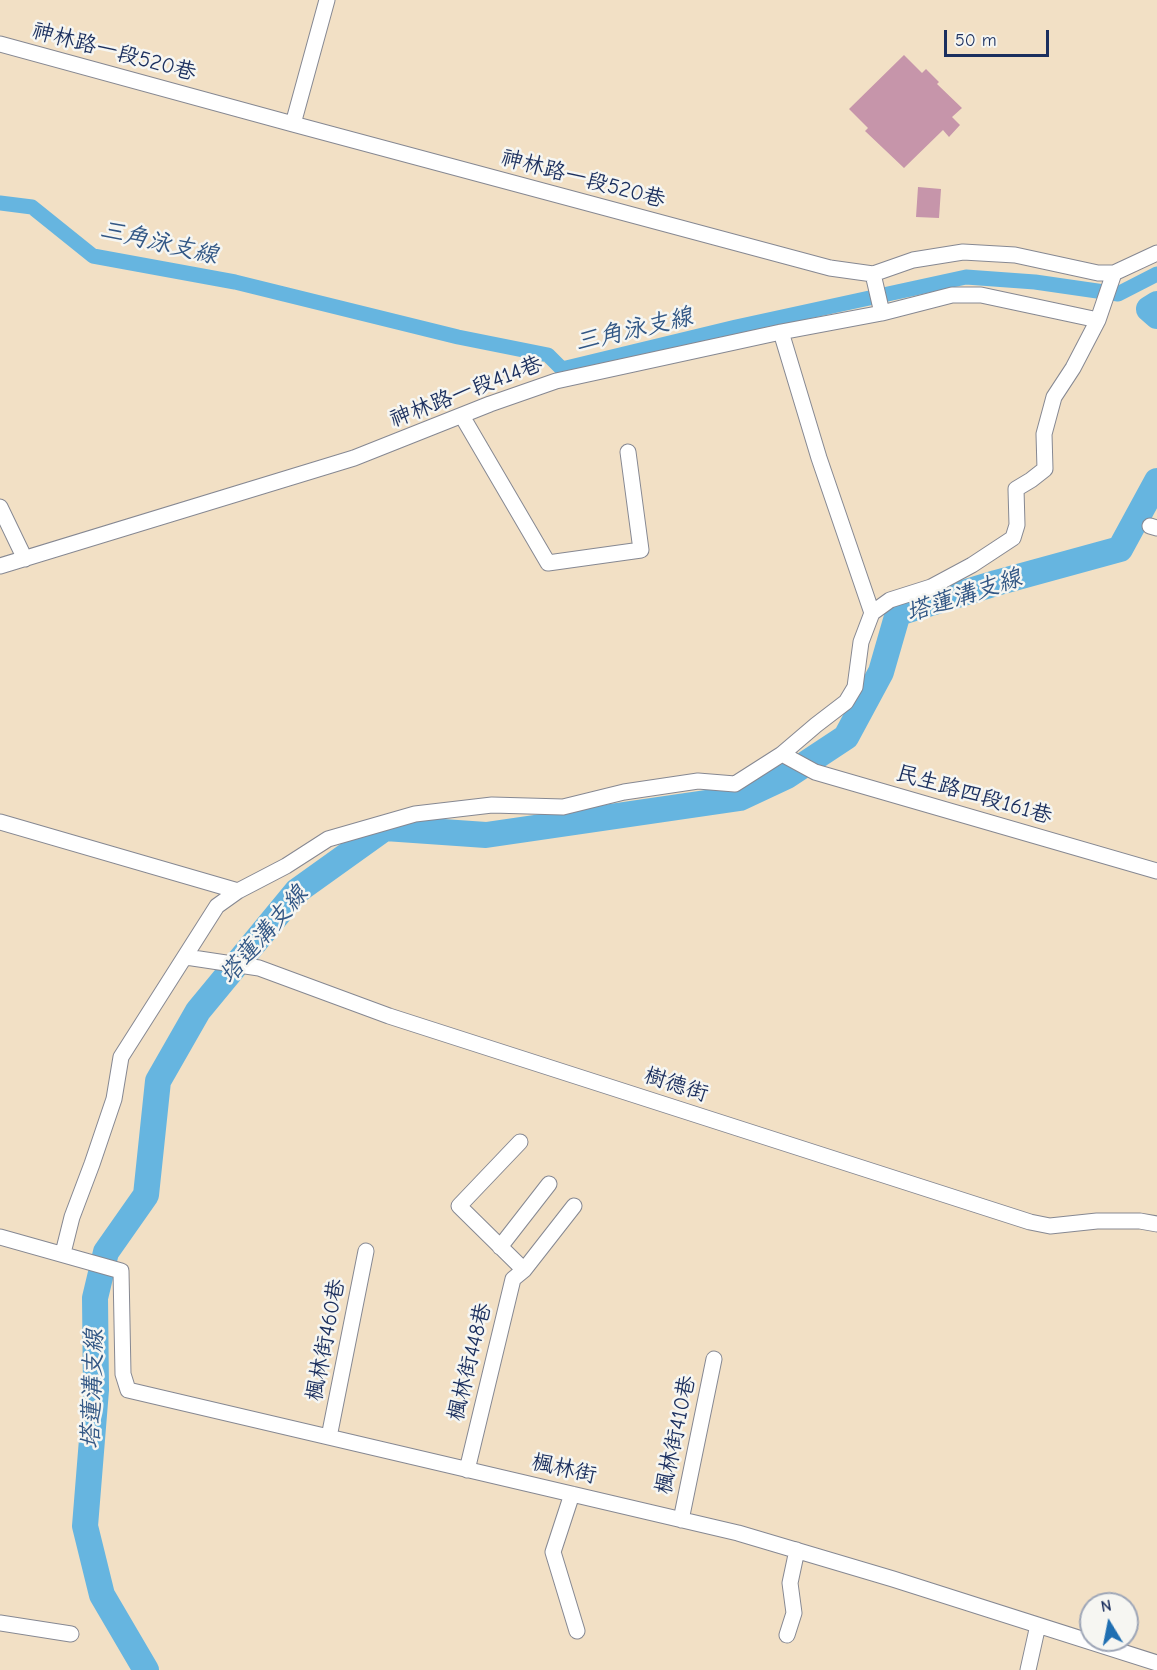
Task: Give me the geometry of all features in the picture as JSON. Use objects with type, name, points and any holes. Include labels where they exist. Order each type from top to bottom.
[{"type":"street","points":[[293,124],[327,0]]},
{"type":"street","name":"神林路一段520巷","points":[[0,44],[830,268],[873,274],[913,260],[963,252],[1015,255],[1098,273],[1113,273],[1157,254]]},
{"type":"street","points":[[0,1238],[63,1253],[72,1217],[114,1099],[121,1058],[217,906],[238,891],[286,866],[328,838],[415,814],[492,805],[563,807],[624,792],[698,781],[735,784],[782,754],[846,702],[855,687],[861,642],[872,613],[890,600],[931,587],[972,565],[1013,538],[1017,525],[1016,489],[1045,469],[1044,434],[1054,397],[1073,368],[1098,320],[1113,273]]},
{"type":"street","points":[[873,274],[882,313]]},
{"type":"street","name":"神林路一段414巷","points":[[0,566],[354,458],[556,381],[781,332],[882,313],[952,295],[981,295],[1098,320]]},
{"type":"street","points":[[781,332],[819,458],[872,613]]},
{"type":"street","points":[[462,416],[548,564],[641,550],[628,452]]},
{"type":"street","points":[[0,507],[25,559]]},
{"type":"street","name":"民生路四段161巷","points":[[782,754],[815,772],[1157,871]]},
{"type":"street","points":[[0,822],[238,891]]},
{"type":"street","name":"樹德街","points":[[186,957],[259,968],[390,1016],[1030,1222],[1050,1226],[1097,1221],[1140,1221],[1157,1224]]},
{"type":"street","points":[[520,1142],[459,1206],[524,1270]]},
{"type":"street","points":[[500,1247],[549,1184]]},
{"type":"street","name":"楓林街448巷","points":[[467,1470],[513,1279],[524,1270],[574,1206]]},
{"type":"street","name":"楓林街460巷","points":[[330,1437],[366,1251]]},
{"type":"street","name":"楓林街","points":[[63,1253],[121,1271],[123,1374],[129,1390],[738,1533],[1157,1663]]},
{"type":"street","name":"楓林街410巷","points":[[681,1520],[714,1359]]},
{"type":"street","points":[[572,1494],[553,1552],[577,1631]]},
{"type":"street","points":[[787,1635],[794,1612],[790,1582],[797,1550]]},
{"type":"street","points":[[0,1623],[71,1634]]},
{"type":"street","points":[[1028,1670],[1038,1625]]},
{"type":"building","points":[[904,55],[922,73],[926,69],[939,82],[937,84],[962,108],[952,117],[960,125],[949,137],[943,130],[904,168],[865,131],[868,128],[849,109]]},
{"type":"building","points":[[918,187],[941,189],[939,218],[916,217]]},
{"type":"waterway","name":"三角泳支線","points":[[0,203],[32,207],[93,256],[235,282],[458,337],[548,355],[562,369],[736,327],[966,277],[1035,282],[1118,294],[1157,274]]},
{"type":"waterway","name":"塔蓮溝支線","points":[[1157,304],[1149,309],[1157,316]]},
{"type":"waterway","name":"塔蓮溝支線","points":[[146,1670],[102,1595],[85,1526],[96,1390],[95,1298],[106,1252],[146,1195],[158,1081],[198,1011],[297,891],[385,828],[486,835],[740,798],[787,776],[846,737],[881,672],[898,613],[1120,549],[1157,481]]}]
